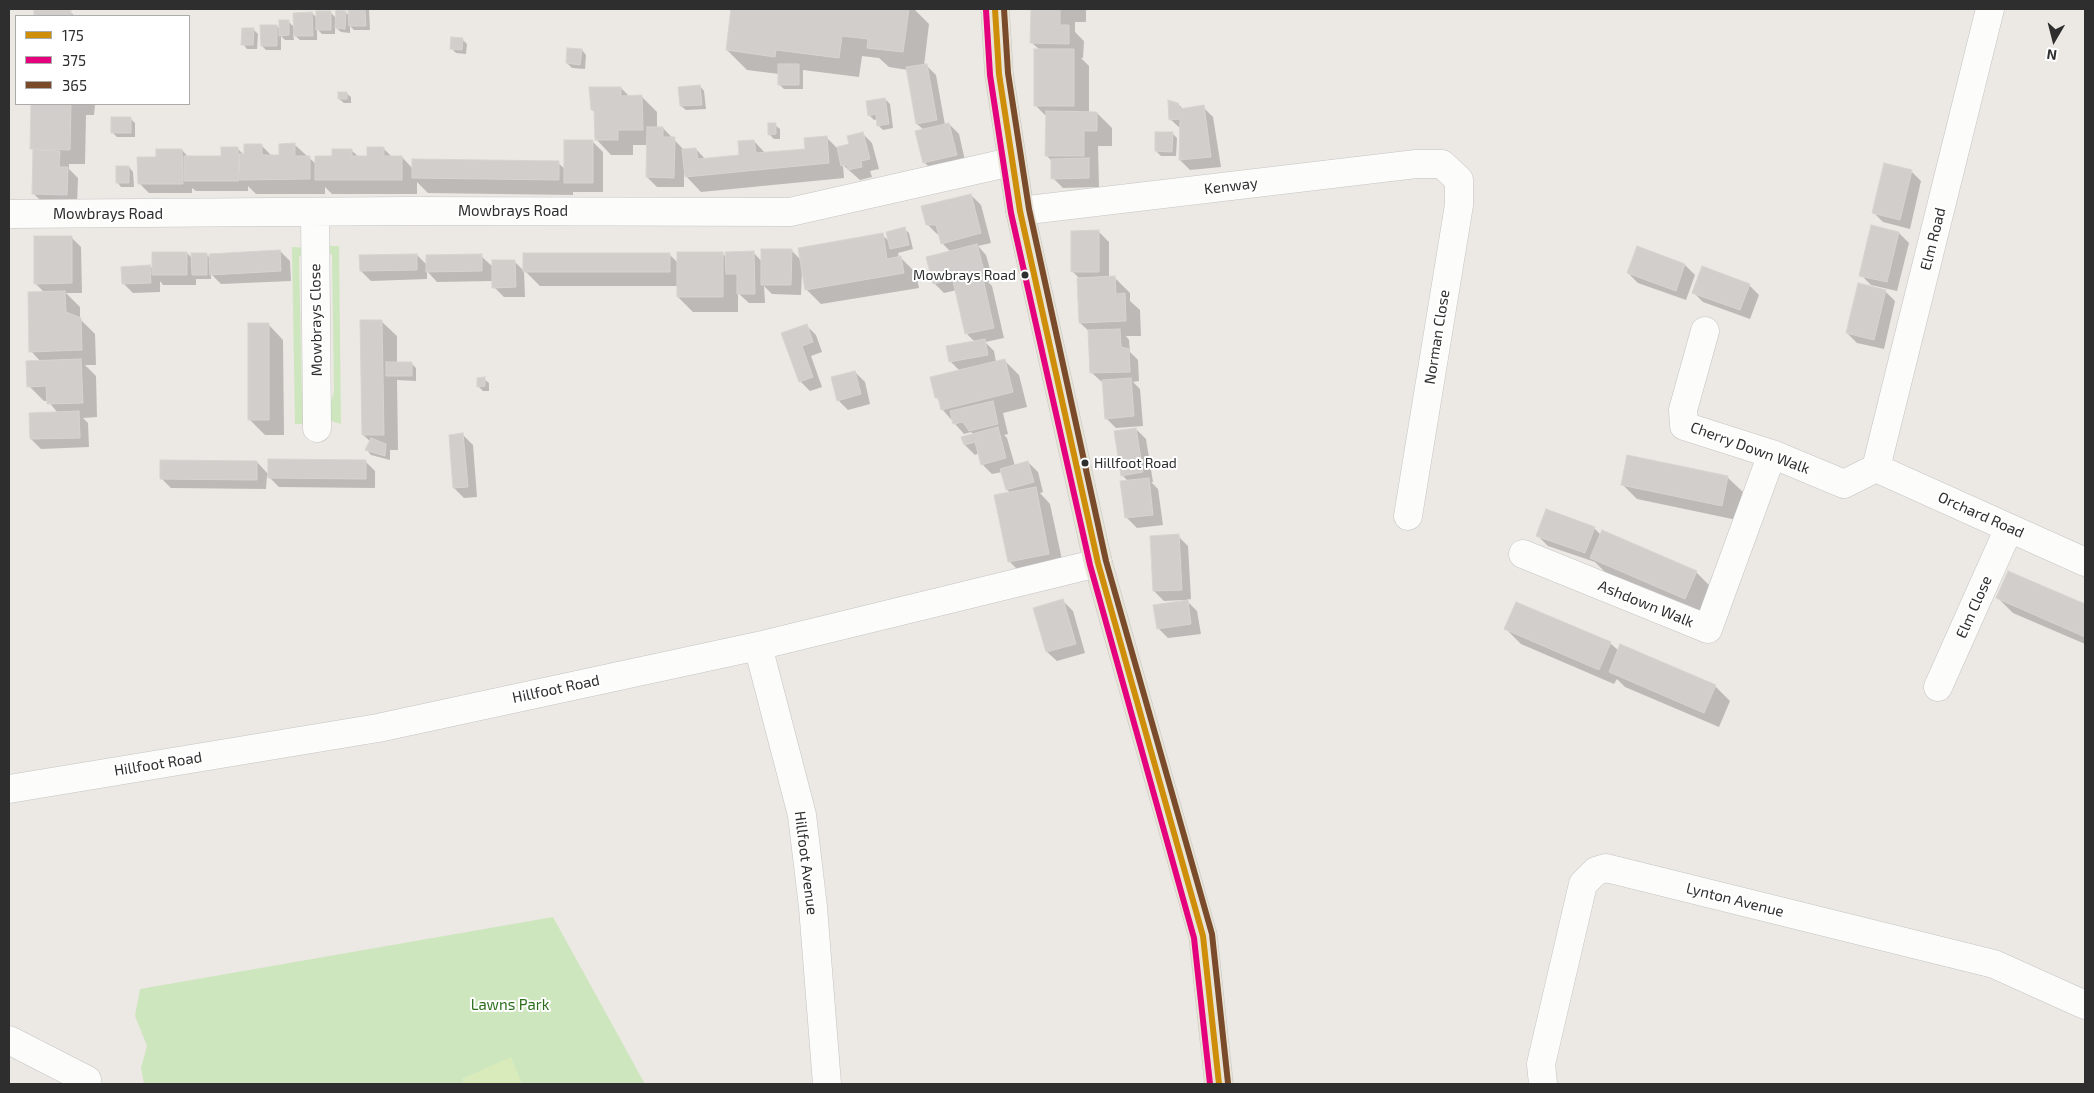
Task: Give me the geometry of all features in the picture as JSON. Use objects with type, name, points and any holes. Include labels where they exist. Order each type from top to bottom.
[{"type":"main road","points":[[995,9],[999,74],[1020,211],[1098,563],[1203,936],[1219,1084]]},
{"type":"street","name":"Elm Road","points":[[1876,468],[1990,9]]},
{"type":"street","name":"Mowbrays Road","points":[[9,214],[790,212],[1011,162]]},
{"type":"street","name":"Kenway","points":[[1020,211],[1416,164],[1442,164]]},
{"type":"street","name":"Norman Close","points":[[1408,516],[1459,205],[1459,180],[1442,164]]},
{"type":"street","name":"Mowbrays Close","points":[[315,213],[317,428]]},
{"type":"street","name":"Cherry Down Walk","points":[[1705,331],[1683,410],[1684,426],[1772,454],[1844,484],[1876,468]]},
{"type":"street","name":"Ashdown Walk","points":[[1523,554],[1708,629],[1772,454]]},
{"type":"street","name":"Orchard Road","points":[[1876,468],[2085,562]]},
{"type":"street","name":"Elm Close","points":[[1938,687],[2009,528]]},
{"type":"street","name":"Hillfoot Road","points":[[9,788],[378,728],[758,646],[1098,563]]},
{"type":"street","name":"Hillfoot Avenue","points":[[758,646],[802,815],[813,907],[827,1084]]},
{"type":"street","name":"Lynton Avenue","points":[[1542,1084],[1541,1064],[1583,884],[1596,871],[1606,868],[1994,964],[2085,1005]]},
{"type":"street","points":[[9,1040],[87,1080]]},
{"type":"green space","points":[[324,246],[339,246],[341,424],[326,417],[334,392],[332,255],[324,249]]},
{"type":"green space","points":[[292,247],[308,248],[299,257],[302,396],[312,403],[309,417],[302,424],[295,424]]},
{"type":"green space","name":"Lawns Park","points":[[553,917],[645,1084],[144,1084],[141,1068],[147,1046],[135,1016],[140,989]]},
{"type":"green space","points":[[511,1057],[522,1084],[464,1084],[462,1079]]},
{"type":"building","points":[[348,9],[365,9],[366,26],[349,26]]},
{"type":"building","points":[[731,9],[909,9],[903,52],[867,48],[868,39],[842,36],[839,58],[776,50],[775,57],[726,50]]},
{"type":"building","points":[[1031,9],[1060,9],[1060,25],[1069,25],[1069,44],[1030,43]]},
{"type":"building","points":[[34,10],[71,10],[71,15],[34,15]]},
{"type":"building","points":[[336,10],[346,11],[345,29],[335,28]]},
{"type":"building","points":[[316,11],[331,11],[331,30],[316,30]]},
{"type":"building","points":[[312,12],[313,36],[294,36],[293,13]]},
{"type":"building","points":[[279,20],[289,20],[289,35],[279,36]]},
{"type":"building","points":[[260,25],[277,25],[277,46],[261,46]]},
{"type":"building","points":[[242,28],[254,28],[253,45],[241,45]]},
{"type":"building","points":[[451,37],[463,38],[462,50],[450,49]]},
{"type":"building","points":[[567,48],[582,49],[580,65],[566,63]]},
{"type":"building","points":[[1034,49],[1074,49],[1074,106],[1034,106]]},
{"type":"building","points":[[778,64],[799,64],[799,85],[778,85]]},
{"type":"building","points":[[927,64],[937,120],[916,124],[906,67]]},
{"type":"building","points":[[700,85],[702,105],[680,106],[678,87]]},
{"type":"building","points":[[589,87],[621,87],[621,96],[642,95],[643,130],[618,130],[618,140],[595,140],[594,110],[591,110]]},
{"type":"building","points":[[338,92],[347,92],[347,99],[338,99]]},
{"type":"building","points":[[885,98],[889,124],[877,126],[876,114],[868,116],[866,101]]},
{"type":"building","points":[[1168,100],[1178,103],[1180,109],[1204,105],[1211,157],[1179,160],[1180,119],[1169,120]]},
{"type":"building","points":[[31,105],[71,105],[70,150],[30,149]]},
{"type":"building","points":[[1046,111],[1097,112],[1097,131],[1084,131],[1084,156],[1045,156]]},
{"type":"building","points":[[111,117],[131,117],[131,133],[111,133]]},
{"type":"building","points":[[768,123],[776,123],[776,134],[768,135]]},
{"type":"building","points":[[949,123],[957,155],[923,163],[915,131]]},
{"type":"building","points":[[647,127],[663,127],[663,137],[675,137],[674,178],[646,177]]},
{"type":"building","points":[[863,132],[870,159],[861,161],[862,167],[848,170],[847,165],[841,166],[837,147],[849,144],[847,136]]},
{"type":"building","points":[[1155,132],[1173,132],[1172,152],[1155,151]]},
{"type":"building","points":[[827,136],[829,163],[685,177],[682,149],[696,148],[698,159],[739,155],[738,141],[754,140],[756,153],[805,149],[804,138]]},
{"type":"building","points":[[564,140],[593,140],[593,183],[564,183]]},
{"type":"building","points":[[295,143],[295,156],[310,156],[310,179],[240,180],[239,154],[244,154],[244,144],[262,144],[262,155],[279,155],[279,144]]},
{"type":"building","points":[[221,147],[238,147],[239,181],[184,181],[184,156],[221,156]]},
{"type":"building","points":[[367,147],[384,147],[384,156],[402,156],[402,180],[315,180],[315,156],[332,156],[332,149],[352,149],[352,156],[367,156]]},
{"type":"building","points":[[156,149],[182,149],[183,184],[138,184],[137,157],[156,157]]},
{"type":"building","points":[[33,150],[60,151],[59,167],[68,167],[67,195],[32,194]]},
{"type":"building","points":[[1089,158],[1089,178],[1051,179],[1051,159]]},
{"type":"building","points":[[412,159],[559,161],[559,180],[412,178]]},
{"type":"building","points":[[1884,163],[1912,170],[1900,220],[1872,213]]},
{"type":"building","points":[[116,166],[129,166],[129,183],[116,183]]},
{"type":"building","points":[[971,194],[981,233],[941,244],[936,225],[926,225],[921,206]]},
{"type":"building","points":[[1871,225],[1899,232],[1887,282],[1859,276]]},
{"type":"building","points":[[905,227],[909,245],[890,249],[886,232]]},
{"type":"building","points":[[1099,230],[1099,272],[1071,272],[1071,231]]},
{"type":"building","points":[[883,233],[887,259],[901,256],[904,273],[805,290],[798,248]]},
{"type":"building","points":[[34,236],[72,236],[72,283],[34,284]]},
{"type":"building","points":[[977,244],[984,271],[933,284],[926,257]]},
{"type":"building","points":[[1637,246],[1685,264],[1676,291],[1627,273]]},
{"type":"building","points":[[761,249],[792,249],[791,285],[761,285]]},
{"type":"building","points":[[280,250],[281,271],[210,275],[209,254]]},
{"type":"building","points":[[754,251],[755,294],[737,294],[737,274],[726,274],[725,252]]},
{"type":"building","points":[[152,252],[187,252],[187,275],[152,275]]},
{"type":"building","points":[[677,252],[723,252],[723,297],[677,297]]},
{"type":"building","points":[[191,253],[207,253],[207,275],[192,275]]},
{"type":"building","points":[[523,253],[670,253],[670,272],[523,272]]},
{"type":"building","points":[[417,254],[417,270],[360,271],[359,255]]},
{"type":"building","points":[[482,254],[482,271],[426,272],[426,255]]},
{"type":"building","points":[[492,260],[515,260],[516,287],[492,288]]},
{"type":"building","points":[[150,265],[151,283],[122,284],[121,267]]},
{"type":"building","points":[[1702,266],[1750,284],[1740,310],[1692,293]]},
{"type":"building","points":[[982,274],[994,328],[965,334],[953,281]]},
{"type":"building","points":[[1115,276],[1116,294],[1125,293],[1126,321],[1079,323],[1077,278]]},
{"type":"building","points":[[1858,283],[1886,290],[1874,340],[1846,333]]},
{"type":"building","points":[[65,291],[66,312],[81,318],[82,350],[29,352],[28,292]]},
{"type":"building","points":[[360,320],[382,320],[384,435],[362,435]]},
{"type":"building","points":[[248,323],[269,323],[269,420],[248,420]]},
{"type":"building","points":[[807,324],[813,342],[802,346],[813,377],[799,382],[781,333]]},
{"type":"building","points":[[1120,329],[1121,347],[1129,349],[1130,372],[1090,373],[1088,330]]},
{"type":"building","points":[[985,339],[988,355],[949,362],[946,346]]},
{"type":"building","points":[[81,359],[83,403],[47,404],[46,386],[27,387],[26,361]]},
{"type":"building","points":[[1005,359],[1013,392],[941,410],[938,397],[935,398],[930,377]]},
{"type":"building","points":[[386,362],[412,362],[412,376],[386,376]]},
{"type":"building","points":[[855,371],[861,394],[837,401],[831,377]]},
{"type":"building","points":[[485,377],[485,386],[477,387],[477,378]]},
{"type":"building","points":[[1131,378],[1134,416],[1105,419],[1102,380]]},
{"type":"building","points":[[993,401],[998,424],[969,431],[963,422],[953,424],[950,411]]},
{"type":"building","points":[[79,411],[80,438],[30,439],[29,413]]},
{"type":"building","points":[[998,427],[1006,458],[981,465],[975,442],[964,445],[961,437]]},
{"type":"building","points":[[1136,428],[1143,472],[1121,476],[1114,431]]},
{"type":"building","points":[[463,433],[468,487],[453,488],[449,435]]},
{"type":"building","points":[[371,438],[386,444],[385,456],[365,450]]},
{"type":"building","points":[[1627,455],[1728,476],[1722,506],[1621,485]]},
{"type":"building","points":[[268,459],[366,460],[366,479],[268,478]]},
{"type":"building","points":[[160,460],[257,461],[257,480],[160,479]]},
{"type":"building","points":[[1028,461],[1034,482],[1006,490],[1000,469]]},
{"type":"building","points":[[1149,478],[1153,515],[1125,518],[1120,481]]},
{"type":"building","points":[[1036,487],[1049,554],[1008,562],[994,495]]},
{"type":"building","points":[[1546,509],[1595,527],[1585,553],[1536,536]]},
{"type":"building","points":[[1602,530],[1697,571],[1685,599],[1590,558]]},
{"type":"building","points":[[1179,534],[1182,590],[1153,591],[1150,536]]},
{"type":"building","points":[[2008,571],[2085,604],[2085,637],[1996,598]]},
{"type":"building","points":[[1063,599],[1076,644],[1046,652],[1033,608]]},
{"type":"building","points":[[1188,600],[1191,624],[1157,629],[1153,605]]},
{"type":"building","points":[[1516,602],[1611,642],[1599,670],[1504,629]]},
{"type":"building","points":[[1620,644],[1716,685],[1704,713],[1609,672]]},
{"type":"transit line","name":"175","points":[[995,9],[999,74],[1020,211],[1098,563],[1203,936],[1219,1084]]},
{"type":"transit line","name":"365","points":[[1004,9],[1008,73],[1029,209],[1106,561],[1212,934],[1228,1083]]},
{"type":"transit line","name":"375","points":[[986,10],[990,75],[1011,213],[1090,565],[1194,938],[1210,1084]]},
{"type":"place","name":"Mowbrays Road","points":[[1025,275]]},
{"type":"place","name":"Hillfoot Road","points":[[1085,463]]}]
